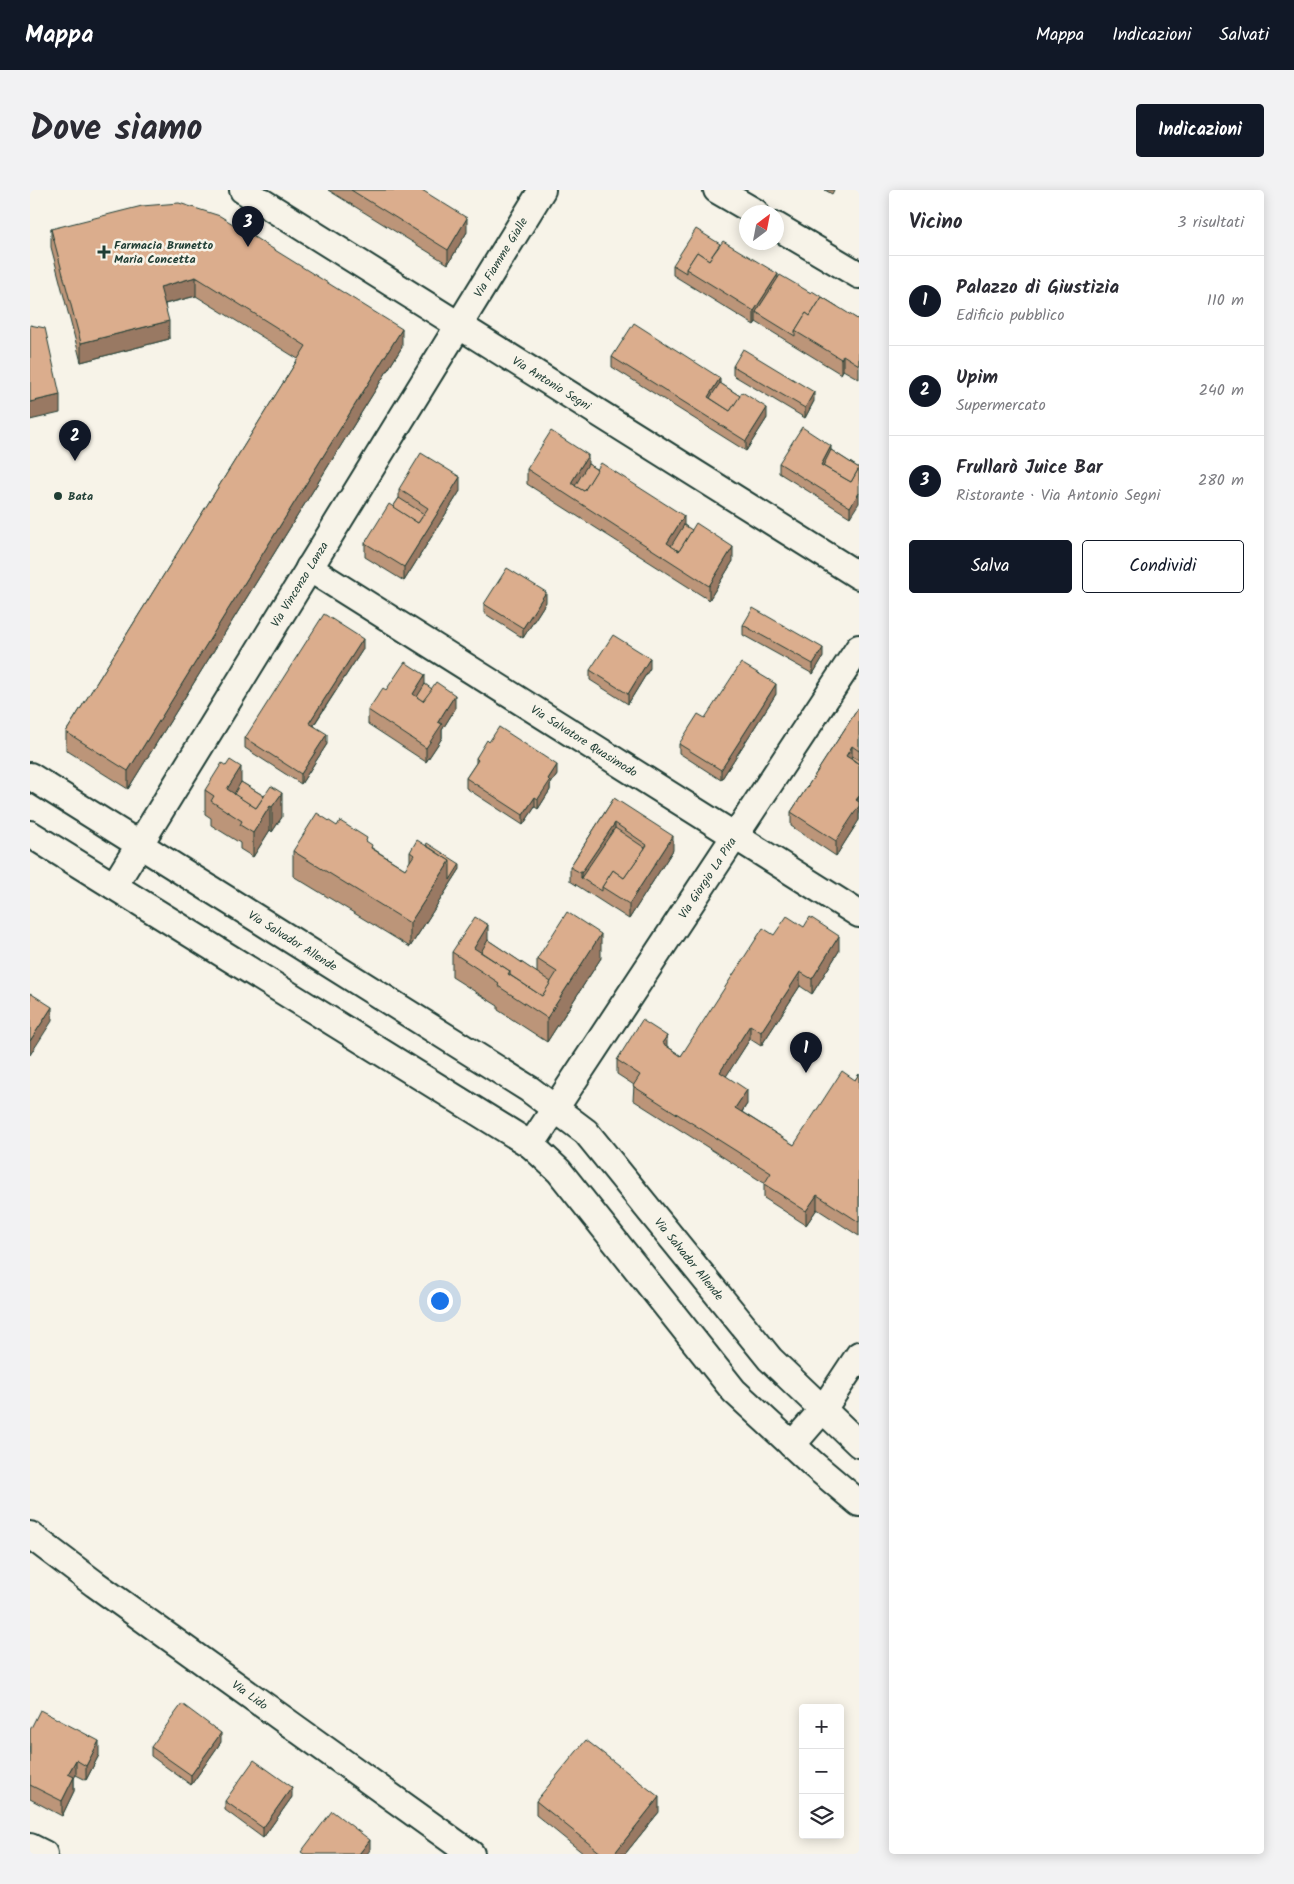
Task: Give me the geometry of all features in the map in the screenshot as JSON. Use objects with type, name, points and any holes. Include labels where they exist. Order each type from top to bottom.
[{"type":"street","name":"Via Antonio Segni","points":[[243,190],[859,576]]},
{"type":"street","name":"Via Fiamme Gialle","points":[[459,325],[542,190]]},
{"type":"street","points":[[717,190],[743,205]]},
{"type":"street","points":[[784,231],[859,275]]},
{"type":"street","name":"Via Vincenzo Lanza","points":[[114,886],[459,325]]},
{"type":"street","name":"Via Salvatore Quasimodo","points":[[309,568],[859,914]]},
{"type":"street","name":"Via Giorgio La Pira","points":[[555,1108],[859,648]]},
{"type":"street","name":"Via Salvador Allende","points":[[30,776],[529,1089],[586,1132],[770,1358],[824,1408],[859,1444]]},
{"type":"street","points":[[30,834],[530,1145],[558,1172],[734,1391],[792,1445],[859,1503]]},
{"type":"street","points":[[530,1145],[555,1108]]},
{"type":"street","points":[[792,1445],[824,1408],[859,1355]]},
{"type":"street","name":"Via Lido","points":[[30,1535],[95,1584],[471,1854]]},
{"type":"street","points":[[30,1847],[44,1854]]},
{"type":"building","points":[[351,190],[422,190],[467,218],[448,250]]},
{"type":"building","points":[[179,203],[220,216],[402,329],[128,771],[66,732],[306,346],[196,277],[160,287],[169,321],[81,343],[51,229],[142,206]]},
{"type":"building","points":[[696,229],[720,244],[709,260],[697,252],[686,269],[686,273],[673,265]]},
{"type":"building","points":[[723,241],[778,274],[754,311],[686,269],[697,252],[709,260]]},
{"type":"building","points":[[780,275],[811,293],[812,291],[822,297],[810,316],[806,313],[795,331],[795,336],[756,312]]},
{"type":"building","points":[[822,297],[859,320],[859,365],[843,355],[841,359],[795,331],[806,313],[810,316]]},
{"type":"building","points":[[634,323],[720,378],[708,397],[730,411],[742,392],[767,408],[746,441],[612,357]]},
{"type":"building","points":[[30,325],[45,328],[60,395],[30,402]]},
{"type":"building","points":[[743,349],[814,392],[805,408],[733,366]]},
{"type":"building","points":[[720,383],[740,396],[730,411],[710,398]]},
{"type":"building","points":[[802,427],[831,446],[821,465],[851,482],[859,468],[859,493],[850,507],[779,463]]},
{"type":"building","points":[[551,431],[588,455],[571,483],[584,491],[601,463],[684,516],[667,543],[679,551],[696,523],[733,547],[709,586],[527,469]]},
{"type":"building","points":[[831,450],[859,468],[851,482],[823,466]]},
{"type":"building","points":[[421,453],[460,477],[404,567],[365,543],[389,504],[418,523],[428,508],[399,489]]},
{"type":"building","points":[[588,464],[597,470],[584,491],[575,486]]},
{"type":"building","points":[[399,498],[424,514],[418,523],[393,507]]},
{"type":"building","points":[[684,525],[692,530],[679,551],[671,546]]},
{"type":"building","points":[[507,568],[546,592],[523,628],[484,604]]},
{"type":"building","points":[[753,608],[823,648],[813,664],[743,625]]},
{"type":"building","points":[[324,614],[363,639],[309,723],[327,734],[301,774],[245,738]]},
{"type":"building","points":[[613,635],[650,658],[628,694],[590,670]]},
{"type":"building","points":[[405,662],[425,675],[413,694],[423,701],[436,682],[455,695],[438,722],[442,724],[426,748],[368,710],[383,688],[386,690]]},
{"type":"building","points":[[741,663],[776,684],[721,770],[679,744],[698,714],[705,718]]},
{"type":"building","points":[[425,684],[432,689],[423,701],[417,697]]},
{"type":"building","points":[[859,707],[859,751],[852,746],[846,756],[859,764],[859,796],[856,800],[859,802],[859,806],[836,841],[791,812]]},
{"type":"building","points":[[499,727],[557,765],[548,779],[550,781],[538,799],[535,797],[523,815],[466,778],[478,760],[476,758],[487,740],[489,742]]},
{"type":"building","points":[[852,756],[859,760],[859,764],[851,758]]},
{"type":"building","points":[[230,760],[241,767],[227,789],[256,808],[271,786],[282,793],[272,807],[270,806],[253,833],[240,825],[242,821],[211,801],[214,796],[205,790],[222,763],[226,766]]},
{"type":"building","points":[[241,782],[264,796],[256,808],[234,794]]},
{"type":"building","points":[[614,798],[673,836],[629,904],[602,887],[613,870],[624,878],[647,845],[615,823],[581,873],[570,867]]},
{"type":"building","points":[[317,813],[337,826],[340,821],[367,838],[366,841],[372,845],[371,848],[405,869],[414,855],[410,852],[417,840],[450,861],[410,923],[293,851]]},
{"type":"building","points":[[615,828],[645,848],[624,878],[613,870],[602,887],[602,891],[581,878]]},
{"type":"building","points":[[427,843],[460,864],[450,880],[450,861],[426,845]]},
{"type":"building","points":[[567,912],[601,934],[547,1018],[498,986],[499,983],[452,952],[475,917],[488,925],[474,948],[510,971],[508,974],[542,996],[557,972],[537,959]]},
{"type":"building","points":[[787,916],[804,927],[810,917],[839,936],[812,979],[800,972],[761,1032],[750,1025],[720,1072],[747,1090],[735,1108],[794,1145],[842,1071],[855,1080],[859,1074],[859,1222],[817,1195],[806,1211],[764,1184],[771,1173],[633,1086],[640,1075],[617,1060],[642,1020],[667,1036],[662,1043],[681,1056],[763,928],[774,935]]},
{"type":"building","points":[[488,940],[551,982],[542,996],[510,975],[510,971],[481,952]]},
{"type":"building","points":[[30,993],[52,1007],[30,1041]]},
{"type":"building","points":[[182,1704],[221,1733],[191,1775],[151,1747]]},
{"type":"building","points":[[40,1710],[99,1741],[86,1766],[76,1760],[68,1774],[74,1777],[62,1801],[30,1785],[30,1730]]},
{"type":"building","points":[[586,1740],[659,1797],[614,1854],[602,1854],[536,1801]]},
{"type":"building","points":[[254,1760],[292,1787],[263,1828],[225,1801]]},
{"type":"building","points":[[332,1811],[370,1840],[359,1854],[304,1854],[301,1852]]},
{"type":"place","name":"Frullarò Juice Bar","points":[[248,247]]},
{"type":"place","name":"Farmacia Brunetto Maria Concetta","points":[[104,252]]},
{"type":"place","name":"Upim","points":[[75,461]]},
{"type":"place","name":"Bata","points":[[58,496]]},
{"type":"place","name":"Palazzo di Giustizia","points":[[806,1073]]}]
